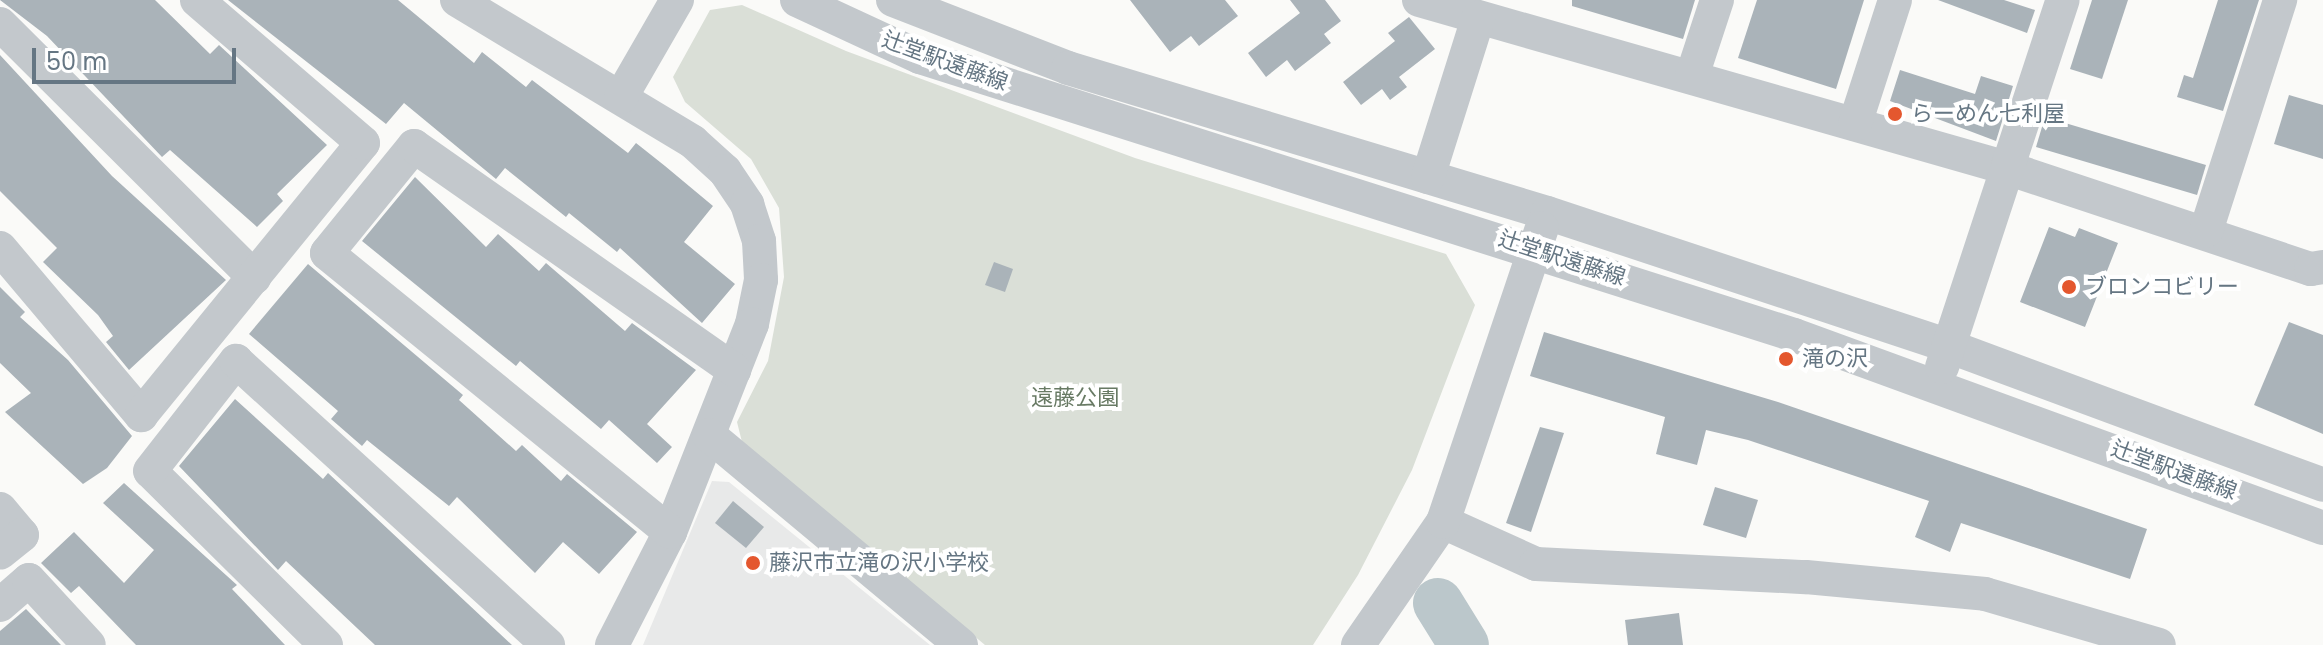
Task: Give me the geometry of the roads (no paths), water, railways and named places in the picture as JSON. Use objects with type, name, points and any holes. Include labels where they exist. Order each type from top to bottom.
[{"type":"street","points":[[0,248],[141,415],[363,143],[197,0]]},
{"type":"street","points":[[457,0],[693,142],[725,171],[747,204],[759,241],[761,280],[734,370],[670,532],[612,645]]},
{"type":"street","points":[[621,97],[677,0]]},
{"type":"street","name":"辻堂駅遠藤線","points":[[797,0],[920,57],[1535,248],[1937,383],[2323,528]]},
{"type":"street","name":"辻堂駅遠藤線","points":[[893,0],[1068,68],[1547,213],[1948,346],[2323,485]]},
{"type":"street","points":[[1419,0],[1500,13],[1692,76],[2007,168],[2206,231],[2311,269],[2323,267]]},
{"type":"street","points":[[1692,76],[1717,0]]},
{"type":"street","points":[[1855,124],[1895,0]]},
{"type":"street","points":[[1937,383],[2063,0]]},
{"type":"street","points":[[2206,231],[2280,0]]},
{"type":"street","points":[[1428,177],[1500,13]]},
{"type":"street","points":[[0,24],[254,277]]},
{"type":"street","points":[[670,532],[327,253],[414,146],[734,370]]},
{"type":"street","points":[[1358,645],[1443,522],[1547,213]]},
{"type":"street","points":[[326,645],[150,471],[236,361],[548,645]]},
{"type":"street","points":[[709,435],[961,645]]},
{"type":"street","points":[[0,509],[22,535],[0,553]]},
{"type":"street","points":[[1443,522],[1536,564],[1791,576],[1985,594],[2159,645]]},
{"type":"street","points":[[0,605],[29,580],[89,645]]},
{"type":"waterway","points":[[1438,603],[1464,645]]},
{"type":"place","name":"らーめん七利屋","points":[[1895,114]]},
{"type":"place","name":"ブロンコビリー","points":[[2069,287]]},
{"type":"place","name":"滝の沢","points":[[1786,359]]},
{"type":"place","name":"藤沢市立滝の沢小学校","points":[[753,563]]},
{"type":"park label","name":"遠藤公園","points":[[1075,398]]}]
